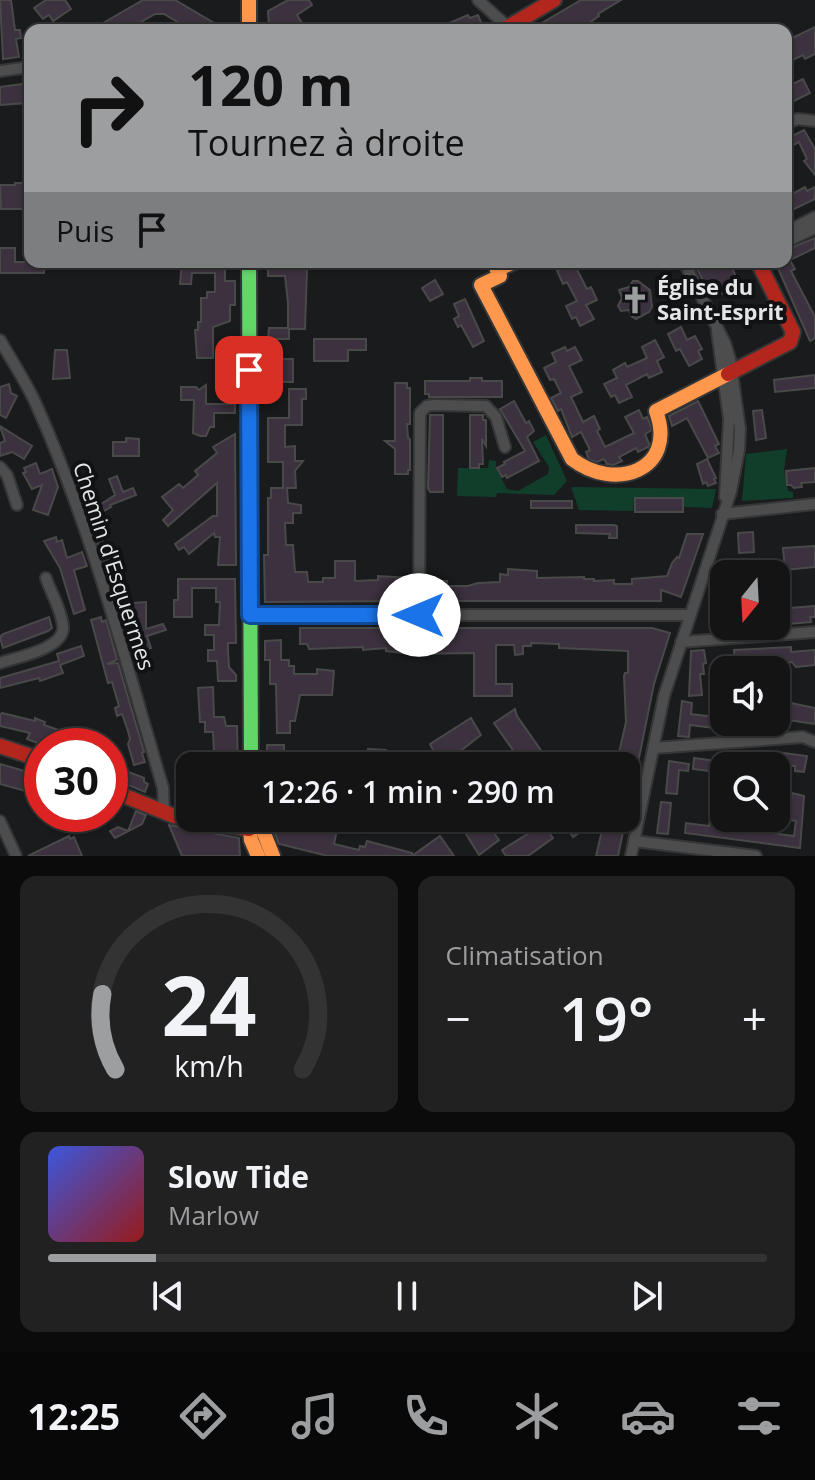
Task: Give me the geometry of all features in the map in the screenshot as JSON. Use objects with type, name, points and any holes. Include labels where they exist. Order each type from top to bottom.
[{"type":"street","points":[[249,0],[249,24]]},
{"type":"street","points":[[478,0],[502,24]]},
{"type":"street","points":[[513,24],[554,0]]},
{"type":"street","points":[[0,71],[24,68]]},
{"type":"street","points":[[792,121],[815,121]]},
{"type":"street","points":[[792,229],[815,217]]},
{"type":"street","points":[[792,239],[815,228]]},
{"type":"street","points":[[249,268],[251,752]]},
{"type":"street","points":[[496,268],[500,276],[481,285],[572,459],[584,469],[612,475],[645,467],[656,456],[662,437],[656,411],[788,344],[793,338],[793,332],[761,268]]},
{"type":"street","points":[[631,856],[664,696],[736,471],[739,439],[725,343],[687,268]]},
{"type":"street","name":"Chemin d'Esquermes","points":[[0,340],[35,402],[83,527],[108,600],[165,795],[164,813]]},
{"type":"street","points":[[419,615],[420,413],[427,406],[434,405],[486,406],[496,417],[505,447]]},
{"type":"street","points":[[0,467],[7,475],[17,505]]},
{"type":"street","points":[[724,509],[815,504]]},
{"type":"street","points":[[0,663],[54,644],[60,638],[63,623],[46,578]]},
{"type":"street","points":[[250,615],[690,615]]},
{"type":"street","points":[[681,642],[815,632]]},
{"type":"street","points":[[654,748],[803,737],[815,742]]},
{"type":"street","points":[[0,746],[24,754]]},
{"type":"street","points":[[128,798],[164,813],[176,814]]},
{"type":"street","points":[[0,821],[16,856]]},
{"type":"street","points":[[253,832],[252,845],[258,856]]},
{"type":"street","points":[[255,832],[266,856]]},
{"type":"street","points":[[259,832],[273,856]]},
{"type":"street","points":[[634,841],[756,856]]},
{"type":"green space","points":[[546,435],[567,481],[554,495],[497,493],[496,497],[457,496],[458,468],[488,468],[489,460],[496,461],[496,468],[507,489],[518,491],[548,474],[549,467],[533,442]]},
{"type":"green space","points":[[787,449],[784,470],[788,491],[793,492],[793,498],[742,501],[746,454]]},
{"type":"green space","points":[[571,487],[716,489],[712,508],[683,507],[682,498],[634,498],[633,511],[579,510]]},
{"type":"building","points":[[0,0],[11,0],[15,30],[20,30],[21,38],[16,39],[19,57],[3,59]]},
{"type":"building","points":[[46,0],[65,0],[71,9],[53,21],[49,15],[43,19],[34,8]]},
{"type":"building","points":[[143,0],[175,0],[216,24],[181,24],[164,14],[155,14],[138,24],[103,23]]},
{"type":"building","points":[[288,0],[309,0],[312,5],[297,15],[301,24],[269,24],[268,11]]},
{"type":"building","points":[[581,0],[621,0],[588,24],[540,24]]},
{"type":"building","points":[[468,15],[470,18],[478,15],[482,24],[447,24]]},
{"type":"building","points":[[815,27],[815,54],[792,60],[792,38]]},
{"type":"building","points":[[803,79],[810,93],[792,102],[792,84]]},
{"type":"building","points":[[24,84],[24,103],[0,105],[0,87]]},
{"type":"building","points":[[804,130],[815,149],[815,175],[804,161],[807,159],[799,142],[792,146],[792,136]]},
{"type":"building","points":[[24,183],[23,209],[1,209],[0,185]]},
{"type":"building","points":[[805,187],[807,191],[815,187],[815,199],[792,210],[792,194]]},
{"type":"building","points":[[815,238],[815,248],[792,259],[792,248]]},
{"type":"building","points":[[0,248],[15,248],[15,262],[24,262],[24,268],[44,268],[44,273],[0,273]]},
{"type":"building","points":[[792,264],[795,269],[791,271],[815,317],[815,338],[810,341],[778,268],[792,268]]},
{"type":"building","points":[[181,268],[225,268],[225,281],[235,281],[235,305],[230,305],[230,321],[213,327],[213,358],[197,358],[195,330],[201,322],[201,298],[207,298],[207,292],[215,292],[215,273],[192,273],[191,284],[180,284]]},
{"type":"building","points":[[268,268],[308,268],[305,329],[289,329],[289,339],[268,339],[269,328],[288,328],[288,303],[285,276],[268,276]]},
{"type":"building","points":[[576,268],[587,289],[591,287],[597,300],[586,305],[594,319],[580,326],[576,317],[572,319],[566,306],[577,301],[557,271]]},
{"type":"building","points":[[696,268],[732,268],[740,285],[713,298]]},
{"type":"building","points":[[435,280],[443,294],[430,301],[422,288]]},
{"type":"building","name":"Église du Saint-Esprit","points":[[633,281],[650,290],[652,307],[636,319],[629,310],[621,311],[618,306],[622,298],[619,290],[629,287]]},
{"type":"building","points":[[465,299],[484,341],[473,347],[461,325],[458,327],[454,319],[459,316],[454,304]]},
{"type":"building","points":[[681,327],[687,340],[695,336],[702,349],[698,351],[702,359],[689,366],[680,349],[676,351],[668,334]]},
{"type":"building","points":[[314,339],[366,339],[366,350],[348,350],[348,361],[314,361]]},
{"type":"building","points":[[655,340],[664,357],[657,361],[662,372],[649,378],[647,374],[626,385],[632,397],[619,403],[615,395],[611,397],[604,384],[617,378],[613,370],[625,363],[627,367],[647,358],[642,347]]},
{"type":"building","points":[[565,347],[567,351],[575,347],[582,360],[569,366],[582,392],[571,397],[583,422],[594,416],[605,447],[634,433],[625,417],[639,410],[643,419],[647,417],[652,430],[645,434],[650,446],[638,452],[636,448],[619,457],[622,461],[613,465],[607,464],[604,459],[597,462],[589,460],[586,452],[590,450],[581,432],[572,437],[561,409],[558,411],[551,398],[561,393],[544,368],[556,362],[552,353]]},
{"type":"building","points":[[55,350],[67,350],[70,378],[53,379]]},
{"type":"building","points":[[293,359],[293,382],[275,382],[275,376],[270,376],[270,361]]},
{"type":"building","points":[[815,375],[815,388],[775,392],[774,380]]},
{"type":"building","points":[[470,378],[502,381],[502,397],[429,397],[425,394],[425,381],[470,381]]},
{"type":"building","points":[[395,383],[407,383],[407,388],[410,388],[408,474],[395,474],[395,449],[385,441],[395,441]]},
{"type":"building","points":[[9,384],[11,393],[17,396],[6,418],[0,415],[0,387]]},
{"type":"building","points":[[206,385],[206,404],[235,404],[235,413],[214,413],[214,427],[210,427],[206,436],[200,436],[193,433],[194,400],[181,400],[181,387],[196,387],[199,390]]},
{"type":"building","points":[[289,389],[306,389],[306,399],[302,399],[302,425],[285,425],[285,447],[295,446],[295,461],[303,461],[295,471],[296,488],[287,488],[288,503],[301,505],[301,513],[293,513],[293,523],[285,523],[286,545],[293,545],[295,572],[307,572],[308,582],[323,582],[323,578],[335,578],[335,561],[355,561],[355,581],[378,580],[378,576],[411,578],[411,601],[265,602],[268,498],[271,498],[271,488],[283,488],[283,462],[268,462],[268,418],[289,418]]},
{"type":"building","points":[[514,401],[534,431],[527,437],[539,461],[507,478],[506,475],[502,477],[497,468],[525,451],[500,409]]},
{"type":"building","points":[[698,401],[719,444],[715,446],[719,453],[708,458],[687,418],[672,426],[669,416]]},
{"type":"building","points":[[762,410],[766,438],[756,440],[753,411]]},
{"type":"building","points":[[430,415],[443,415],[443,492],[430,492],[428,488]]},
{"type":"building","points":[[470,415],[483,415],[483,420],[486,420],[486,446],[482,439],[483,464],[479,464],[479,468],[470,468]]},
{"type":"building","points":[[0,426],[32,446],[24,459],[12,452],[0,456],[0,443],[5,441]]},
{"type":"building","points":[[235,434],[236,565],[218,565],[220,537],[215,537],[214,533],[189,554],[184,547],[179,550],[175,544],[217,516],[217,483],[168,526],[163,520],[173,510],[162,497],[179,484],[183,488],[198,475],[195,471],[217,453],[213,447]]},
{"type":"building","points":[[126,438],[139,439],[139,456],[113,456],[113,442],[126,442]]},
{"type":"building","points":[[707,459],[716,478],[716,483],[708,486],[706,482],[703,484],[697,464]]},
{"type":"building","points":[[36,463],[40,474],[52,469],[58,487],[48,515],[33,510],[42,485],[32,489],[23,473],[26,472],[24,468]]},
{"type":"building","points":[[815,468],[815,482],[801,483],[802,487],[794,488],[787,485],[786,471]]},
{"type":"building","points":[[117,476],[123,492],[133,488],[136,495],[110,505],[99,514],[95,508],[115,495],[109,479]]},
{"type":"building","points":[[635,498],[683,498],[683,512],[635,512]]},
{"type":"building","points":[[531,501],[572,501],[572,508],[531,508]]},
{"type":"building","points":[[576,525],[614,525],[617,526],[617,538],[609,538],[610,534],[576,533]]},
{"type":"building","points":[[753,532],[754,552],[739,553],[738,533]]},
{"type":"building","points":[[687,534],[703,534],[681,597],[661,590],[661,601],[427,601],[427,581],[447,581],[447,586],[500,582],[500,574],[508,575],[508,569],[537,571],[537,578],[584,577],[594,581],[614,580],[614,584],[632,584],[632,579],[667,576],[672,563],[679,558]]},
{"type":"building","points":[[56,537],[57,542],[62,540],[67,558],[82,552],[87,566],[74,570],[85,610],[74,614],[60,568],[44,541]]},
{"type":"building","points":[[102,539],[105,547],[109,545],[114,551],[122,570],[110,579],[97,541]]},
{"type":"building","points":[[815,546],[815,567],[790,570],[790,560],[784,560],[783,548]]},
{"type":"building","points":[[178,579],[235,579],[236,643],[228,643],[228,652],[229,667],[236,675],[236,681],[218,681],[217,661],[208,661],[208,650],[214,650],[214,635],[205,635],[205,625],[219,625],[220,602],[216,602],[216,588],[192,588],[192,617],[174,617]]},
{"type":"building","points":[[146,602],[146,629],[163,624],[166,630],[147,636],[151,648],[139,652],[135,640],[129,642],[123,618],[128,617],[128,611],[132,611],[132,603]]},
{"type":"building","points":[[815,606],[815,617],[810,617],[811,622],[790,624],[790,608]]},
{"type":"building","points":[[49,617],[52,628],[48,631],[3,648],[0,637],[3,634]]},
{"type":"building","points":[[101,617],[102,622],[106,620],[117,660],[107,664],[118,663],[145,762],[134,765],[128,744],[128,728],[122,714],[117,716],[115,708],[119,706],[112,682],[108,683],[91,620]]},
{"type":"building","points":[[300,628],[652,628],[670,633],[654,684],[640,753],[619,752],[626,722],[624,676],[628,673],[628,651],[559,648],[559,644],[531,643],[531,646],[523,646],[523,654],[515,655],[514,645],[496,645],[496,684],[512,684],[512,696],[474,696],[474,653],[412,654],[386,651],[386,648],[363,650],[363,647],[309,649],[307,644],[300,644]]},
{"type":"building","points":[[281,640],[281,660],[289,660],[289,666],[294,666],[294,674],[317,674],[317,669],[334,671],[332,695],[300,695],[295,721],[290,721],[290,733],[277,733],[276,684],[270,684],[270,660],[265,660],[265,641]]},
{"type":"building","points":[[81,646],[84,656],[60,665],[63,673],[40,681],[39,678],[0,688],[0,678],[59,661],[57,654]]},
{"type":"building","points":[[791,647],[791,652],[815,650],[815,665],[796,667],[790,662],[790,656],[734,656],[734,650]]},
{"type":"building","points":[[704,650],[706,663],[703,664],[704,674],[700,674],[702,695],[689,696],[691,651]]},
{"type":"building","points":[[213,687],[214,717],[224,717],[226,726],[237,726],[238,752],[214,752],[213,732],[205,732],[205,722],[200,722],[198,688]]},
{"type":"building","points":[[682,701],[692,703],[691,714],[710,716],[710,728],[690,725],[689,737],[678,736]]},
{"type":"building","points":[[790,703],[815,708],[815,724],[790,720]]},
{"type":"building","points":[[515,709],[542,752],[514,752],[494,723]]},
{"type":"building","points":[[0,715],[35,721],[35,718],[53,728],[24,728],[24,732],[0,726]]},
{"type":"building","points":[[471,718],[481,735],[459,752],[434,752],[430,744]]},
{"type":"building","points":[[267,745],[284,745],[284,752],[267,752]]},
{"type":"building","points":[[368,749],[386,750],[386,752],[368,752]]},
{"type":"building","points":[[790,754],[807,756],[804,772],[795,771],[795,766],[790,766]]},
{"type":"building","points":[[694,758],[710,760],[710,771],[693,769]]},
{"type":"building","points":[[669,761],[689,764],[688,771],[679,770],[677,794],[666,793]]},
{"type":"building","points":[[0,764],[24,771],[24,791],[0,784]]},
{"type":"building","points":[[128,772],[144,778],[148,784],[145,792],[128,785]]},
{"type":"building","points":[[792,793],[804,796],[800,848],[685,833],[686,823],[709,826],[710,820],[710,832],[764,832],[794,836],[796,821],[790,820]]},
{"type":"building","points":[[661,802],[671,803],[668,834],[657,833]]},
{"type":"building","points":[[136,811],[146,815],[142,824],[128,831]]},
{"type":"building","points":[[169,825],[176,826],[176,832],[207,832],[239,838],[240,856],[182,856]]},
{"type":"building","points":[[111,832],[127,832],[115,838]]},
{"type":"building","points":[[274,832],[337,832],[334,844],[359,850],[360,846],[365,847],[367,841],[412,853],[412,856],[328,856],[279,844]]},
{"type":"building","points":[[465,832],[493,832],[499,840],[479,855]]},
{"type":"building","points":[[530,832],[549,832],[553,838],[528,856],[506,856],[502,850]]},
{"type":"building","points":[[602,832],[623,832],[618,856],[596,856]]},
{"type":"building","points":[[69,836],[70,839],[74,837],[82,856],[28,856]]},
{"type":"building","points":[[440,836],[454,856],[412,856]]},
{"type":"traffic: fast","points":[[249,268],[251,752]]},
{"type":"traffic: slow","points":[[249,0],[249,24]]},
{"type":"traffic: slow","points":[[501,268],[497,270],[500,276],[481,285],[572,459],[589,469],[606,474],[638,470],[650,461],[658,448],[660,432],[656,411],[728,374]]},
{"type":"traffic: slow","points":[[250,832],[258,856]]},
{"type":"traffic: slow","points":[[264,832],[273,856]]},
{"type":"traffic: jam","points":[[513,24],[554,0]]},
{"type":"traffic: jam","points":[[728,374],[790,342],[793,332],[761,268]]},
{"type":"traffic: jam","points":[[0,746],[24,754]]},
{"type":"traffic: jam","points":[[128,797],[176,816]]},
{"type":"place","name":"Église du Saint-Esprit","points":[[635,300]]},
{"type":"route","points":[[249,370],[250,615],[419,615]]}]
